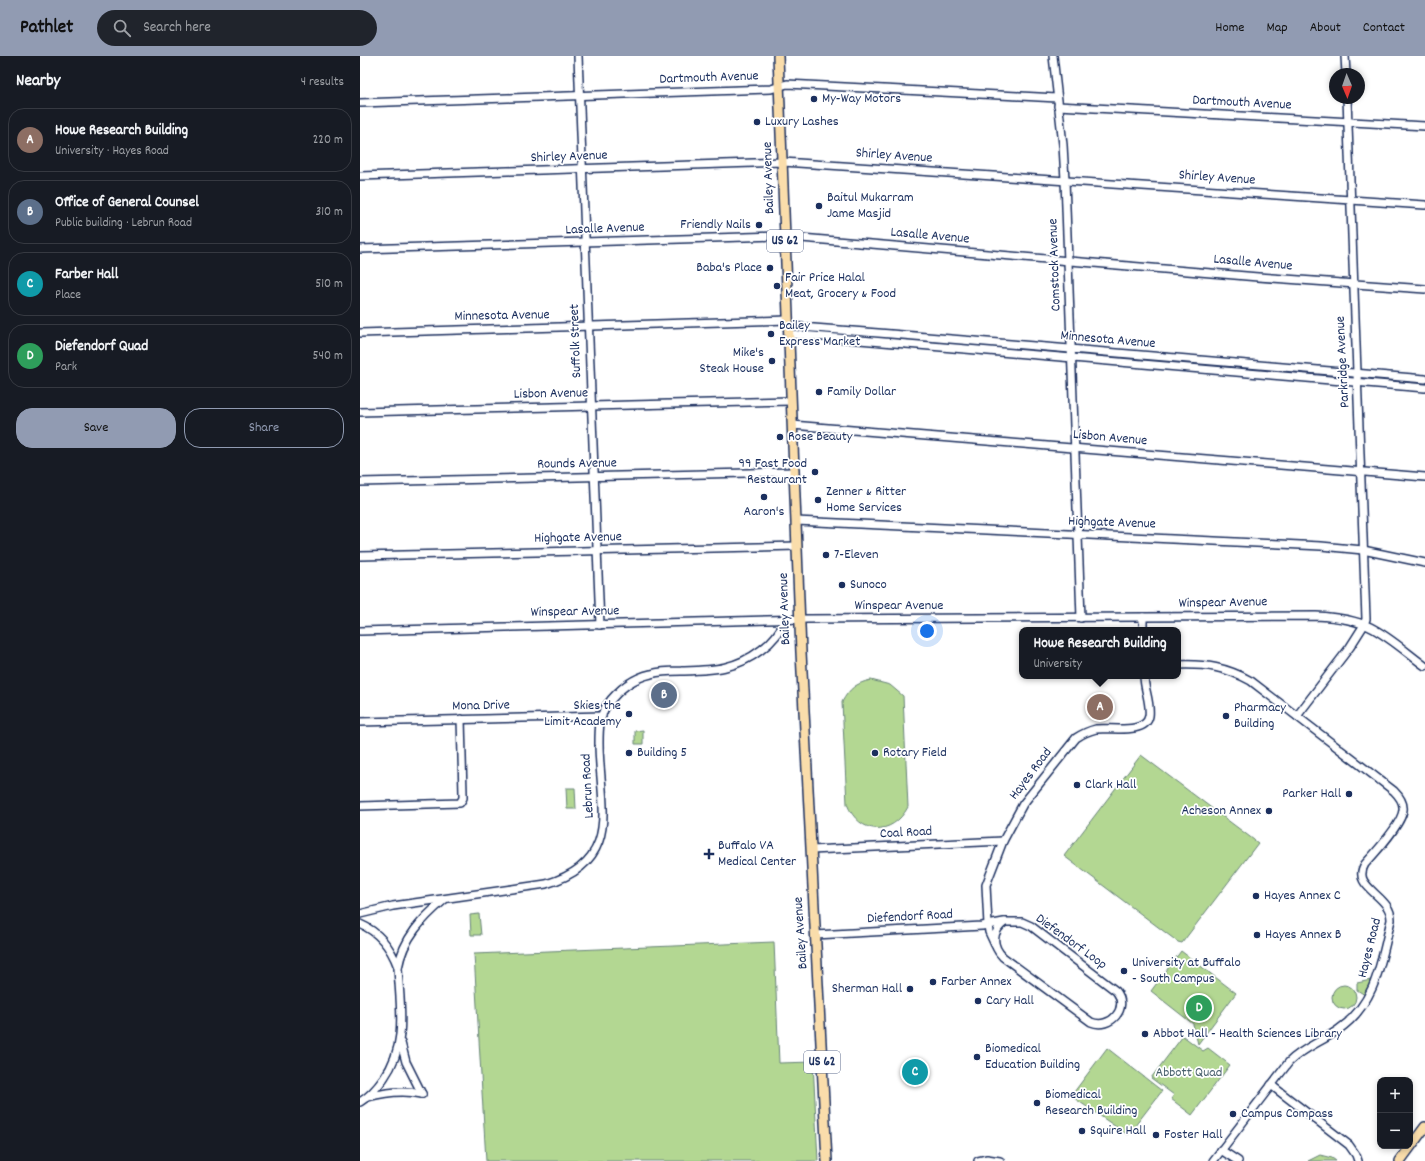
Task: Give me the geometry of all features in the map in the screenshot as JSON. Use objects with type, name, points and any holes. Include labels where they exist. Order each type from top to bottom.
[{"type":"main road","name":"Bailey Avenue","points":[[778,56],[800,620],[827,1161]]},
{"type":"main road","points":[[1400,1161],[1425,1127]]},
{"type":"street","name":"Suffolk Street","points":[[578,56],[600,625]]},
{"type":"street","name":"Comstock Avenue","points":[[1053,56],[1065,180],[1076,448],[1081,618]]},
{"type":"street","points":[[1345,56],[1346,68]]},
{"type":"street","name":"Dartmouth Avenue","points":[[360,103],[771,90],[787,84],[1057,98]]},
{"type":"street","name":"Parkridge Avenue","points":[[1347,104],[1352,283],[1358,382],[1366,619],[1364,625]]},
{"type":"street","name":"Dartmouth Avenue","points":[[1058,106],[1425,126]]},
{"type":"street","name":"Shirley Avenue","points":[[360,176],[783,162],[1425,205]]},
{"type":"street","name":"Lasalle Avenue","points":[[360,249],[778,236],[1258,277],[1425,289]]},
{"type":"street","name":"Minnesota Avenue","points":[[360,333],[588,327],[789,327],[1425,379]]},
{"type":"street","name":"Minnesota Avenue","points":[[789,327],[930,347],[1425,388]]},
{"type":"street","points":[[930,347],[931,338]]},
{"type":"street","points":[[1213,370],[1214,362]]},
{"type":"street","name":"Lisbon Avenue","points":[[360,412],[791,401]]},
{"type":"street","name":"Lisbon Avenue","points":[[792,425],[1425,477]]},
{"type":"street","name":"Rounds Avenue","points":[[360,482],[794,472]]},
{"type":"street","name":"Highgate Avenue","points":[[796,521],[1321,546],[1363,550],[1425,563]]},
{"type":"street","name":"Highgate Avenue","points":[[360,556],[797,546]]},
{"type":"street","name":"Winspear Avenue","points":[[360,631],[785,620],[1316,616],[1342,619],[1364,625],[1386,636],[1425,666]]},
{"type":"street","points":[[1143,617],[1143,627]]},
{"type":"street","name":"Lebrun Road","points":[[360,914],[393,906],[546,884],[571,874],[585,862],[595,849],[603,828],[604,816],[599,747],[600,726],[606,706],[623,688],[640,677],[659,672],[719,669],[730,667],[748,659],[763,649],[778,635],[785,620]]},
{"type":"street","points":[[1297,716],[1350,647],[1364,625]]},
{"type":"street","name":"Hayes Road","points":[[1181,665],[1208,665],[1232,672],[1251,681],[1394,791],[1402,801],[1403,810],[1396,825],[1362,871],[1364,883],[1386,904],[1391,915],[1377,978],[1371,991],[1365,1002],[1352,1018],[1338,1030],[1298,1054],[1282,1071],[1213,1161]]},
{"type":"street","name":"Hayes Road","points":[[995,945],[988,926],[986,885],[1003,841],[1023,804],[1076,738],[1084,733],[1094,730],[1137,728],[1146,724],[1149,713],[1144,679]]},
{"type":"street","name":"Mona Drive","points":[[360,722],[602,716]]},
{"type":"street","points":[[360,806],[456,804],[462,801],[461,719]]},
{"type":"street","name":"Coal Road","points":[[811,850],[1003,841]]},
{"type":"street","points":[[360,1102],[368,1097],[377,1088],[390,1070],[398,1049],[401,1020],[398,968],[406,942],[413,930],[445,899]]},
{"type":"street","points":[[995,945],[995,935],[998,929],[1005,922]]},
{"type":"street","name":"Diefendorf Road","points":[[815,935],[988,926],[1005,922]]},
{"type":"street","name":"Diefendorf Loop","points":[[995,945],[1003,958],[1090,1022],[1097,1024],[1107,1023],[1118,1014],[1120,997],[1116,991],[1031,926],[1022,922],[1005,922]]},
{"type":"street","points":[[360,924],[374,932],[383,940],[393,954],[398,968]]},
{"type":"street","points":[[368,1097],[393,1092],[422,1094],[406,1062],[400,1039]]},
{"type":"street","points":[[1271,1085],[1349,1145],[1358,1161]]},
{"type":"street","points":[[1221,1150],[1238,1161]]},
{"type":"street","points":[[978,1161],[987,1159],[1000,1161]]},
{"type":"green space","points":[[826,334],[925,341],[926,342]]},
{"type":"green space","points":[[936,342],[1062,352],[1063,353],[935,344]]},
{"type":"green space","points":[[1081,354],[1208,364],[1209,365],[1080,356]]},
{"type":"green space","points":[[1219,365],[1346,376],[1347,377],[1218,367]]},
{"type":"green space","points":[[1368,378],[1425,382],[1425,384],[1369,380]]},
{"type":"green space","name":"Rotary Field","points":[[871,680],[890,685],[903,696],[908,807],[901,817],[893,824],[876,828],[859,822],[852,814],[847,804],[842,702],[854,687]]},
{"type":"green space","points":[[643,730],[643,744],[635,744],[635,731]]},
{"type":"green space","points":[[1141,755],[1258,843],[1182,943],[1178,942],[1064,856]]},
{"type":"green space","points":[[566,788],[575,788],[576,809],[567,809]]},
{"type":"green space","points":[[479,914],[481,935],[471,935],[470,915]]},
{"type":"green space","points":[[774,942],[779,1063],[813,1062],[818,1161],[486,1161],[474,954]]},
{"type":"green space","points":[[1181,951],[1236,993],[1198,1044],[1193,1024],[1151,991]]},
{"type":"green space","points":[[1371,980],[1373,981],[1365,995],[1357,990],[1357,983]]},
{"type":"green space","points":[[1344,985],[1352,989],[1356,997],[1352,1005],[1344,1009],[1336,1005],[1332,997],[1336,989]]},
{"type":"green space","name":"Abbott Quad","points":[[1183,1036],[1203,1051],[1208,1048],[1230,1065],[1192,1115],[1171,1099],[1174,1095],[1151,1078]]},
{"type":"green space","points":[[1107,1048],[1162,1091],[1128,1135],[1071,1096]]},
{"type":"green space","points":[[1320,1155],[1332,1158],[1336,1161],[1308,1161]]},
{"type":"place","name":"My-Way Motors","points":[[814,99]]},
{"type":"place","name":"Luxury Lashes","points":[[757,122]]},
{"type":"place","name":"Baitul Mukarram Jame Masjid","points":[[819,206]]},
{"type":"place","name":"Friendly Nails","points":[[759,225]]},
{"type":"place","name":"Baba's Place","points":[[770,268]]},
{"type":"place","name":"Fair Price Halal Meat, Grocery & Food","points":[[777,286]]},
{"type":"place","name":"Bailey Express Market","points":[[771,334]]},
{"type":"place","name":"Mike's Steak House","points":[[772,361]]},
{"type":"place","name":"Family Dollar","points":[[819,392]]},
{"type":"place","name":"Rose Beauty","points":[[780,437]]},
{"type":"place","name":"99 Fast Food Restaurant","points":[[815,472]]},
{"type":"place","name":"Aaron's","points":[[764,497]]},
{"type":"place","name":"Zenner & Ritter Home Services","points":[[818,500]]},
{"type":"place","name":"7-Eleven","points":[[826,555]]},
{"type":"place","name":"Sunoco","points":[[842,585]]},
{"type":"place","name":"Office of General Counsel","points":[[664,695]]},
{"type":"place","name":"Howe Research Building","points":[[1100,707]]},
{"type":"place","name":"Skies the Limit Academy","points":[[629,714]]},
{"type":"place","name":"Pharmacy Building","points":[[1226,716]]},
{"type":"place","name":"Building 5","points":[[629,753]]},
{"type":"place","name":"Rotary Field","points":[[875,753]]},
{"type":"place","name":"Clark Hall","points":[[1077,785]]},
{"type":"place","name":"Parker Hall","points":[[1349,794]]},
{"type":"place","name":"Acheson Annex","points":[[1269,811]]},
{"type":"place","name":"Buffalo VA Medical Center","points":[[709,854]]},
{"type":"place","name":"Hayes Annex C","points":[[1256,896]]},
{"type":"place","name":"Hayes Annex B","points":[[1257,935]]},
{"type":"place","name":"University at Buffalo - South Campus","points":[[1124,971]]},
{"type":"place","name":"Farber Annex","points":[[933,982]]},
{"type":"place","name":"Sherman Hall","points":[[910,989]]},
{"type":"place","name":"Cary Hall","points":[[978,1001]]},
{"type":"place","name":"Diefendorf Quad","points":[[1199,1008]]},
{"type":"place","name":"Abbot Hall - Health Sciences Library","points":[[1145,1034]]},
{"type":"place","name":"Biomedical Education Building","points":[[977,1057]]},
{"type":"place","name":"Farber Hall","points":[[915,1072]]},
{"type":"place","name":"Biomedical Research Building","points":[[1037,1103]]},
{"type":"place","name":"Campus Compass","points":[[1233,1114]]},
{"type":"place","name":"Squire Hall","points":[[1082,1131]]},
{"type":"place","name":"Foster Hall","points":[[1156,1135]]}]
